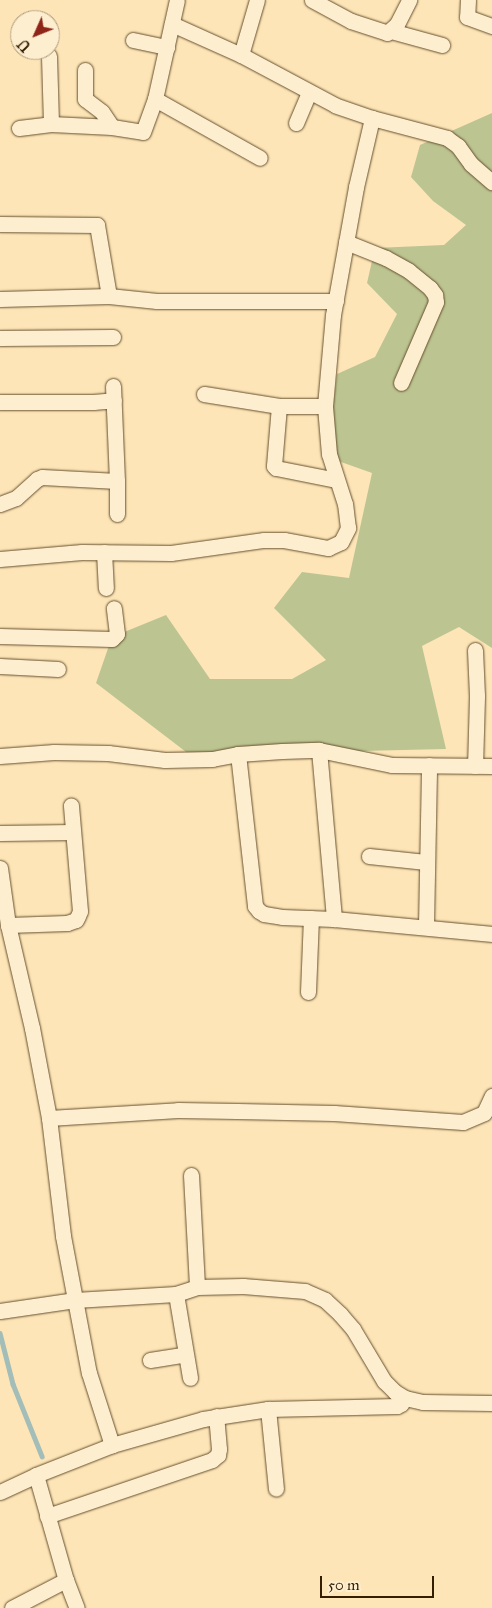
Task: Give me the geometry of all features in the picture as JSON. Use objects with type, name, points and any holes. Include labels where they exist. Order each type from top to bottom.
[{"type":"street","points":[[19,128],[51,124],[112,127],[143,132],[155,99],[177,0]]},
{"type":"street","points":[[241,55],[258,0]]},
{"type":"street","points":[[312,0],[352,22],[383,32],[391,30],[442,45]]},
{"type":"street","points":[[391,30],[403,14],[409,0]]},
{"type":"street","points":[[468,0],[467,17],[492,26]]},
{"type":"street","points":[[172,24],[241,55],[309,93],[350,111],[452,141],[471,164],[492,182]]},
{"type":"street","points":[[133,40],[167,48]]},
{"type":"street","points":[[49,60],[51,124]]},
{"type":"street","points":[[85,70],[85,99],[102,112],[112,127]]},
{"type":"street","points":[[296,123],[309,93]]},
{"type":"street","points":[[155,99],[260,158]]},
{"type":"street","points":[[0,559],[44,554],[104,552],[171,553],[264,540],[284,540],[328,548],[336,546],[344,538],[348,528],[346,510],[328,454],[325,406],[336,301],[356,187],[372,118]]},
{"type":"street","points":[[0,224],[98,225],[109,296]]},
{"type":"street","points":[[346,242],[386,258],[409,272],[430,288],[435,295],[436,302],[401,383]]},
{"type":"street","points":[[0,299],[109,296],[157,301],[336,301]]},
{"type":"street","points":[[0,338],[113,337]]},
{"type":"street","points":[[0,402],[93,402],[113,393],[117,514]]},
{"type":"street","points":[[204,394],[279,406],[325,406]]},
{"type":"street","points":[[279,406],[274,466],[276,468],[336,480]]},
{"type":"street","points":[[0,504],[16,498],[37,479],[42,477],[117,481]]},
{"type":"street","points":[[104,552],[106,588]]},
{"type":"street","points":[[0,636],[112,639],[116,634],[114,608]]},
{"type":"street","points":[[475,650],[485,696],[475,766]]},
{"type":"street","points":[[0,666],[58,669]]},
{"type":"street","points":[[0,756],[54,752],[99,753],[165,760],[212,759],[238,754],[319,750],[372,763],[492,766]]},
{"type":"street","points":[[319,750],[334,919]]},
{"type":"street","points":[[238,754],[255,906],[264,914],[426,926],[492,934]]},
{"type":"street","points":[[426,926],[429,765]]},
{"type":"street","points":[[8,925],[67,923],[76,920],[80,911],[71,805]]},
{"type":"street","points":[[0,833],[73,832]]},
{"type":"street","points":[[369,856],[426,862]]},
{"type":"street","points":[[0,868],[8,925],[32,1028],[49,1118],[63,1236],[75,1300],[89,1372],[112,1445]]},
{"type":"street","points":[[308,992],[311,918]]},
{"type":"street","points":[[49,1118],[178,1110],[228,1110],[334,1113],[463,1122],[484,1113],[492,1096]]},
{"type":"street","points":[[192,1175],[197,1287]]},
{"type":"street","points":[[0,1311],[75,1300],[176,1294],[197,1287],[243,1286],[305,1291],[325,1300],[353,1329],[384,1381],[395,1392],[405,1398],[424,1402],[492,1403]]},
{"type":"street","points":[[176,1294],[190,1378]]},
{"type":"street","points":[[150,1360],[186,1354]]},
{"type":"street","points":[[0,1492],[36,1475],[112,1445],[154,1431],[216,1416],[268,1409],[397,1406],[402,1404],[405,1398]]},
{"type":"street","points":[[268,1409],[276,1489]]},
{"type":"street","points":[[47,1516],[212,1460],[218,1455],[219,1449],[216,1416]]},
{"type":"street","points":[[36,1475],[66,1580],[77,1608]]},
{"type":"street","points":[[12,1608],[66,1580]]},
{"type":"green space","points":[[492,113],[492,648],[459,627],[422,646],[446,749],[190,755],[96,683],[112,637],[166,615],[210,679],[292,679],[326,660],[274,608],[302,572],[349,578],[372,473],[327,457],[337,374],[375,357],[397,314],[367,283],[375,248],[444,245],[466,225],[433,201],[411,177],[420,145]]},
{"type":"waterway","points":[[0,1333],[13,1384],[42,1456]]}]
